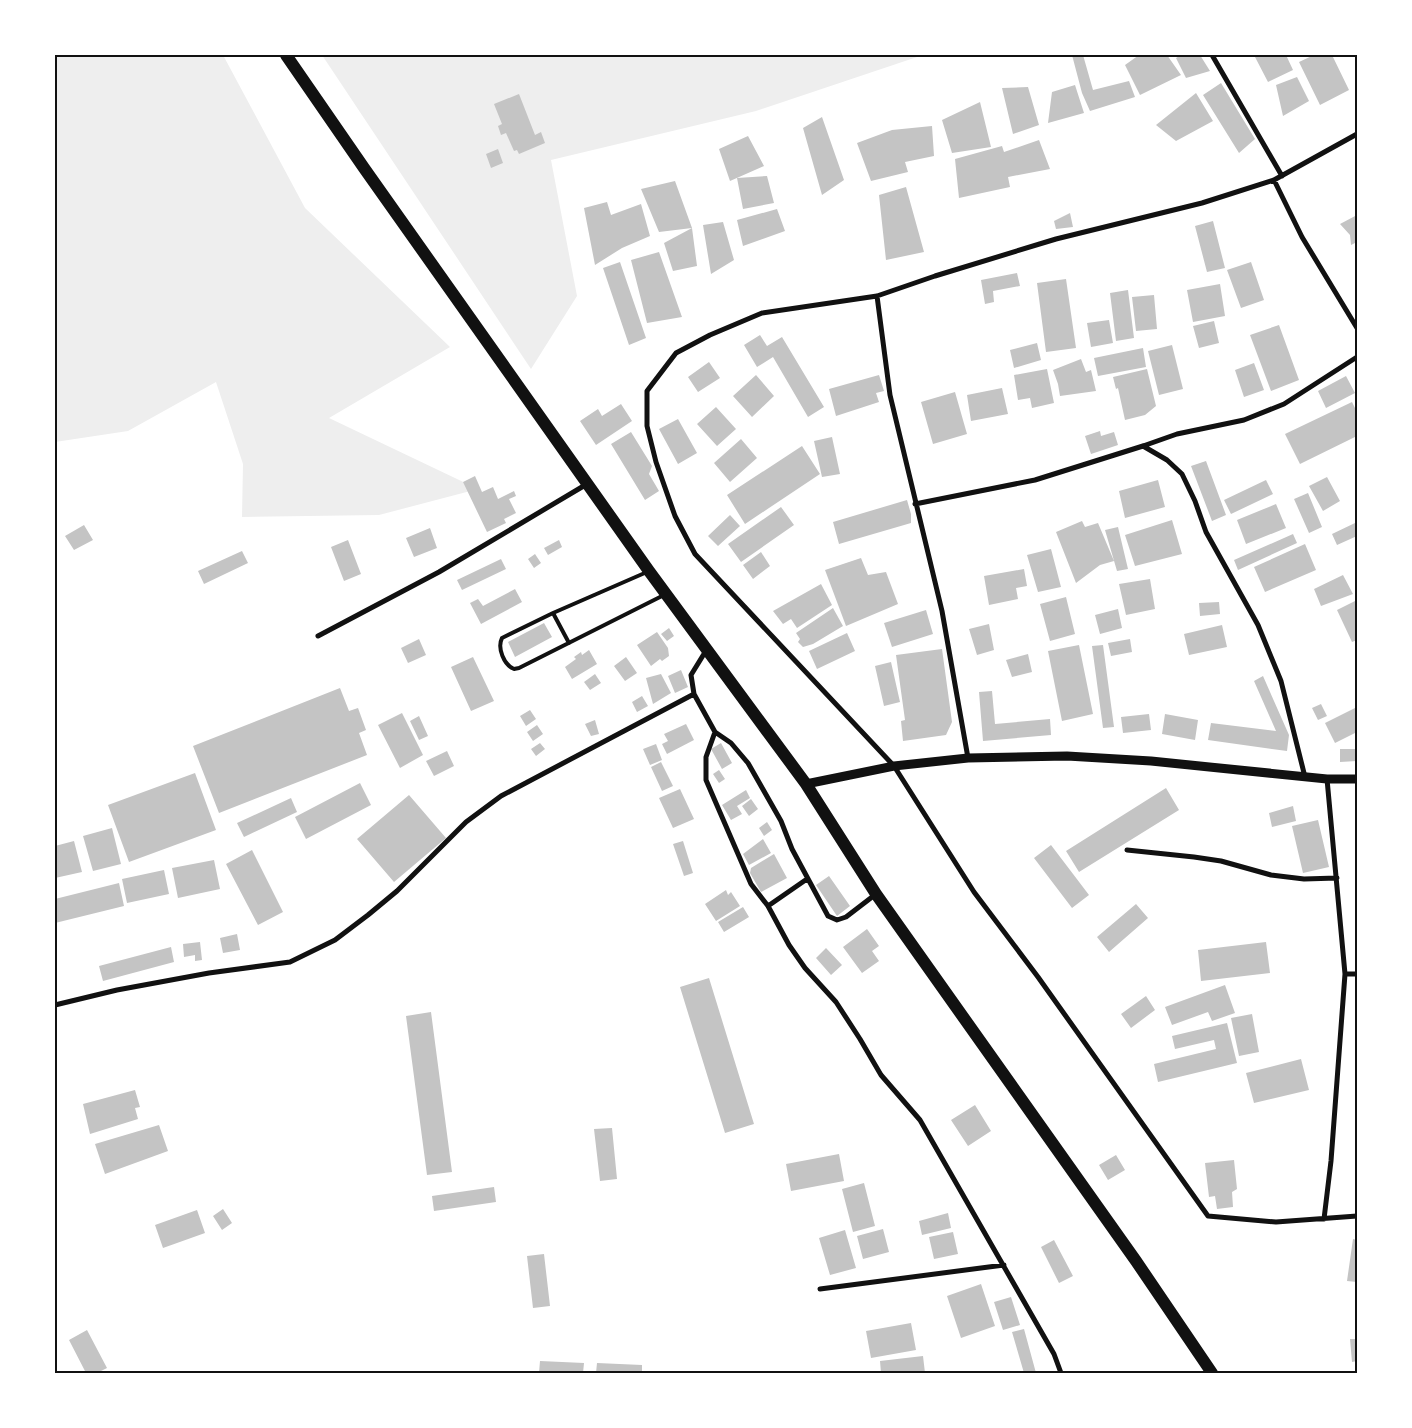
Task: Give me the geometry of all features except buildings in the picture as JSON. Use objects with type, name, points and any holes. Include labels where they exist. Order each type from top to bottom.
[{"type":"main road","points":[[286,55],[649,571],[806,784],[876,894],[1130,1252],[1212,1373]]},
{"type":"street","points":[[1212,55],[1282,176]]},
{"type":"street","points":[[1357,134],[1274,180],[1202,203],[1056,239],[877,296],[762,313],[710,335],[676,353],[647,391],[646,426],[656,462],[675,516],[695,554],[894,766],[974,892],[1038,977],[1208,1216],[1276,1222],[1324,1220],[1357,1216]]},
{"type":"street","points":[[1274,180],[1302,237],[1357,328]]},
{"type":"street","points":[[877,296],[890,395],[942,611],[968,758]]},
{"type":"street","points":[[915,504],[1035,480],[1177,434],[1244,420],[1284,404],[1357,357]]},
{"type":"street","points":[[1143,446],[1167,460],[1182,474],[1206,532],[1258,625],[1281,681],[1305,776]]},
{"type":"street","points":[[318,636],[439,572],[587,484]]},
{"type":"street","points":[[707,649],[691,675],[694,694],[715,732],[731,743],[748,763],[781,821],[792,849],[828,916],[837,920],[846,917],[876,894]]},
{"type":"street","points":[[55,1005],[118,990],[209,973],[290,962],[335,940],[368,915],[397,891],[466,822],[501,796],[694,694]]},
{"type":"street","points":[[715,732],[706,757],[706,780],[751,884],[768,906],[789,945],[805,968],[836,1002],[860,1038],[881,1075],[920,1120],[1054,1354],[1061,1373]]},
{"type":"street","points":[[806,784],[894,766],[968,758],[1086,757],[1151,761],[1327,779],[1357,779]]},
{"type":"street","points":[[1324,1220],[1331,1161],[1345,974],[1327,779]]},
{"type":"street","points":[[1127,850],[1194,856],[1221,861],[1271,875],[1336,878]]},
{"type":"street","points":[[768,906],[807,879]]},
{"type":"street","points":[[1345,974],[1357,974]]},
{"type":"street","points":[[820,1289],[1004,1265]]},
{"type":"lane","points":[[649,571],[553,613],[502,638],[500,650],[507,664],[514,669],[520,668],[666,594]]},
{"type":"lane","points":[[553,613],[569,643]]},
{"type":"shaded area","points":[[55,55],[223,55],[305,208],[450,347],[329,418],[478,489],[379,515],[242,517],[243,464],[216,382],[128,431],[55,442]]},
{"type":"shaded area","points":[[322,55],[923,55],[756,111],[551,160],[577,296],[531,369]]}]
